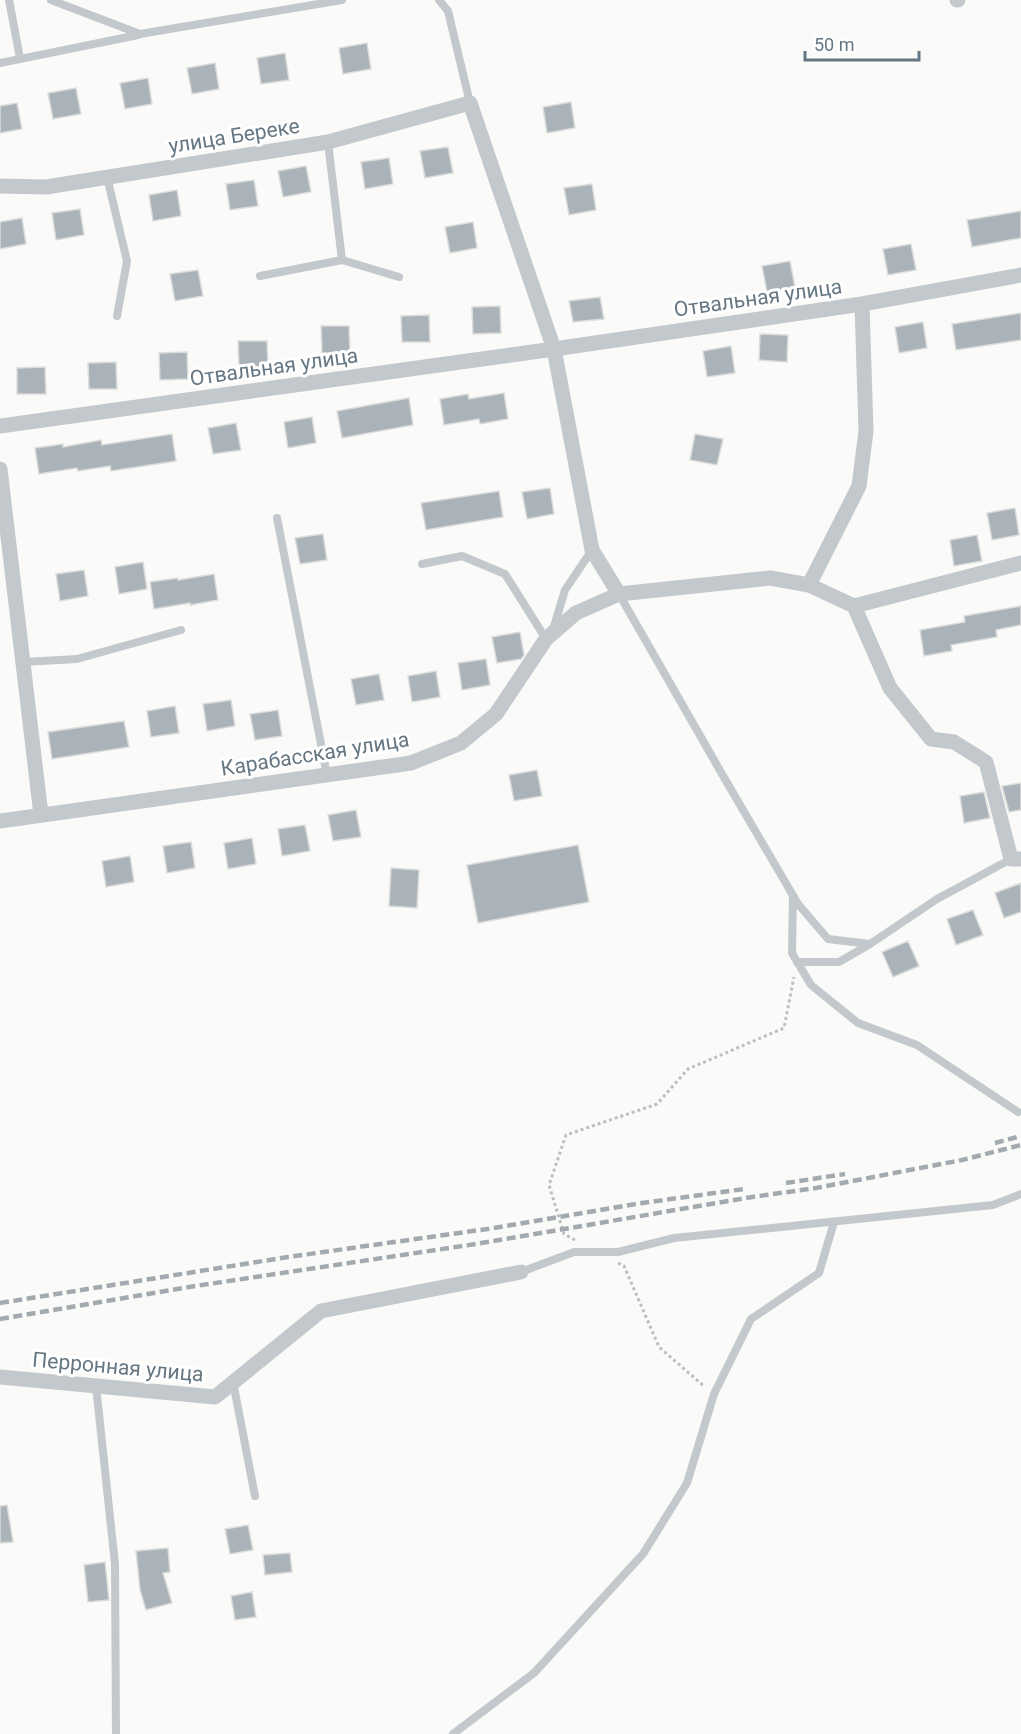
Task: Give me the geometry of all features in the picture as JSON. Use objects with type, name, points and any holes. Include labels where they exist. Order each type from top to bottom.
[{"type":"street","name":"улица Береке","points":[[0,186],[46,187],[328,142],[470,103]]},
{"type":"street","points":[[470,103],[554,349],[592,550],[619,594]]},
{"type":"street","name":"Отвальная улица","points":[[0,426],[862,304],[1021,275]]},
{"type":"street","name":"Отвальная улица","points":[[809,585],[859,486],[866,431],[862,304]]},
{"type":"street","points":[[0,469],[40,815]]},
{"type":"street","points":[[1016,859],[986,762],[954,742],[931,740],[890,688],[854,606],[1021,563]]},
{"type":"street","name":"Карабасская улица","points":[[0,821],[411,763],[461,743],[496,714],[549,636],[576,613],[619,594],[770,578],[809,585],[854,606]]},
{"type":"street","name":"Перронная улица","points":[[0,1377],[214,1397],[321,1311],[521,1272]]},
{"type":"lane","points":[[9,0],[20,58]]},
{"type":"lane","points":[[51,0],[140,34]]},
{"type":"lane","points":[[0,63],[297,4],[342,0]]},
{"type":"lane","points":[[439,0],[448,10],[470,103]]},
{"type":"lane","points":[[328,142],[342,260]]},
{"type":"lane","points":[[107,177],[127,261],[117,316]]},
{"type":"lane","points":[[260,276],[342,260],[399,277]]},
{"type":"lane","points":[[277,518],[327,775]]},
{"type":"lane","points":[[549,636],[565,590],[592,550]]},
{"type":"lane","points":[[422,564],[462,556],[505,574],[549,636]]},
{"type":"lane","points":[[619,594],[798,904],[828,939],[870,944]]},
{"type":"lane","points":[[23,662],[77,659],[181,630]]},
{"type":"lane","points":[[797,962],[839,962],[937,899],[1016,859]]},
{"type":"lane","points":[[793,896],[792,953],[811,985],[858,1023],[917,1046],[1018,1113]]},
{"type":"lane","points":[[521,1272],[574,1252],[618,1252],[674,1238],[993,1205],[1021,1194]]},
{"type":"lane","points":[[453,1734],[534,1673],[643,1554],[687,1483],[714,1394],[751,1319],[819,1273],[834,1222]]},
{"type":"lane","points":[[233,1382],[255,1496]]},
{"type":"lane","points":[[96,1386],[115,1564],[116,1734]]},
{"type":"path","points":[[714,1394],[659,1347],[624,1266],[564,1234],[549,1185],[566,1135],[657,1104],[688,1069],[784,1028],[797,962]]},
{"type":"building","points":[[367,43],[371,69],[343,74],[339,48]]},
{"type":"building","points":[[285,53],[289,80],[261,84],[257,58]]},
{"type":"building","points":[[215,63],[219,89],[192,94],[187,68]]},
{"type":"building","points":[[148,78],[152,104],[125,109],[120,83]]},
{"type":"building","points":[[76,88],[81,114],[53,119],[48,93]]},
{"type":"building","points":[[571,102],[575,128],[547,133],[543,107]]},
{"type":"building","points":[[17,103],[22,129],[0,133],[0,106]]},
{"type":"building","points":[[448,147],[453,173],[425,178],[420,151]]},
{"type":"building","points":[[389,158],[393,184],[365,189],[361,162]]},
{"type":"building","points":[[306,166],[311,192],[283,197],[278,171]]},
{"type":"building","points":[[254,180],[258,206],[230,210],[226,184]]},
{"type":"building","points":[[592,184],[596,210],[569,215],[564,188]]},
{"type":"building","points":[[177,190],[181,216],[153,221],[149,195]]},
{"type":"building","points":[[80,209],[84,235],[56,240],[52,213]]},
{"type":"building","points":[[1021,211],[1021,238],[972,247],[967,220]]},
{"type":"building","points":[[22,218],[26,244],[0,249],[0,222]]},
{"type":"building","points":[[473,222],[477,248],[450,253],[445,227]]},
{"type":"building","points":[[911,244],[916,270],[888,275],[883,249]]},
{"type":"building","points":[[790,261],[795,287],[767,292],[762,266]]},
{"type":"building","points":[[198,270],[203,296],[175,301],[170,274]]},
{"type":"building","points":[[600,297],[604,319],[573,322],[569,301]]},
{"type":"building","points":[[500,306],[501,333],[473,334],[472,307]]},
{"type":"building","points":[[1021,313],[1021,340],[956,350],[952,324]]},
{"type":"building","points":[[429,315],[430,342],[402,342],[401,316]]},
{"type":"building","points":[[923,322],[927,348],[899,353],[895,327]]},
{"type":"building","points":[[321,326],[349,326],[350,353],[322,353]]},
{"type":"building","points":[[760,334],[788,335],[787,362],[759,360]]},
{"type":"building","points":[[238,341],[267,341],[268,367],[239,368]]},
{"type":"building","points":[[731,346],[735,373],[707,377],[703,351]]},
{"type":"building","points":[[187,352],[188,379],[160,380],[159,353]]},
{"type":"building","points":[[116,362],[117,389],[89,389],[88,363]]},
{"type":"building","points":[[45,367],[46,394],[17,394],[17,368]]},
{"type":"building","points":[[504,393],[508,419],[480,424],[479,419],[444,425],[440,399],[468,394],[469,399]]},
{"type":"building","points":[[409,398],[413,425],[342,438],[337,411]]},
{"type":"building","points":[[312,417],[316,443],[288,448],[284,422]]},
{"type":"building","points":[[236,423],[241,450],[213,454],[208,428]]},
{"type":"building","points":[[172,434],[176,461],[111,471],[110,466],[39,474],[35,448],[63,444],[63,447],[101,440],[102,445]]},
{"type":"building","points":[[695,434],[723,439],[717,465],[690,460]]},
{"type":"building","points":[[550,488],[554,514],[527,519],[522,492]]},
{"type":"building","points":[[499,491],[503,517],[426,530],[421,503]]},
{"type":"building","points":[[1015,508],[1019,535],[992,540],[987,513]]},
{"type":"building","points":[[323,534],[327,560],[300,564],[295,538]]},
{"type":"building","points":[[977,535],[982,561],[954,566],[950,540]]},
{"type":"building","points":[[143,562],[147,589],[119,594],[115,567]]},
{"type":"building","points":[[84,570],[88,596],[60,601],[56,574]]},
{"type":"building","points":[[214,574],[218,600],[154,609],[150,582]]},
{"type":"building","points":[[1021,606],[1021,625],[996,630],[997,637],[951,645],[952,651],[924,656],[920,630],[965,622],[964,616]]},
{"type":"building","points":[[520,632],[524,655],[521,659],[497,663],[492,637]]},
{"type":"building","points":[[486,659],[490,685],[462,690],[458,663]]},
{"type":"building","points":[[436,671],[440,697],[412,702],[408,676]]},
{"type":"building","points":[[379,674],[384,700],[356,705],[351,679]]},
{"type":"building","points":[[231,700],[235,726],[207,731],[203,704]]},
{"type":"building","points":[[175,706],[179,733],[151,737],[147,711]]},
{"type":"building","points":[[278,710],[282,736],[255,740],[250,714]]},
{"type":"building","points":[[124,721],[129,747],[52,759],[48,732]]},
{"type":"building","points":[[537,770],[542,796],[514,801],[509,775]]},
{"type":"building","points":[[1021,783],[1021,810],[1009,812],[1002,786]]},
{"type":"building","points":[[984,792],[990,818],[964,823],[960,796]]},
{"type":"building","points":[[356,810],[361,837],[333,841],[328,815]]},
{"type":"building","points":[[305,825],[310,851],[282,856],[278,829]]},
{"type":"building","points":[[252,838],[256,864],[228,869],[224,843]]},
{"type":"building","points":[[191,842],[195,868],[167,873],[163,846]]},
{"type":"building","points":[[578,845],[589,902],[478,923],[467,865]]},
{"type":"building","points":[[130,856],[134,882],[106,887],[102,861]]},
{"type":"building","points":[[391,868],[419,870],[417,908],[389,906]]},
{"type":"building","points":[[1021,883],[1021,912],[1004,918],[995,893]]},
{"type":"building","points":[[973,910],[983,935],[956,945],[947,919]]},
{"type":"building","points":[[908,941],[919,966],[893,977],[882,952]]},
{"type":"building","points":[[7,1505],[13,1542],[0,1543],[0,1506]]},
{"type":"building","points":[[248,1525],[253,1550],[230,1554],[225,1529]]},
{"type":"building","points":[[168,1548],[170,1572],[163,1573],[172,1603],[146,1610],[140,1590],[136,1551]]},
{"type":"building","points":[[290,1553],[292,1572],[265,1575],[263,1555]]},
{"type":"building","points":[[105,1562],[109,1600],[88,1602],[84,1565]]},
{"type":"building","points":[[252,1592],[256,1617],[235,1620],[231,1596]]},
{"type":"railway","points":[[995,1143],[1021,1136]]},
{"type":"railway","points":[[0,1319],[816,1188],[962,1160],[1021,1145]]},
{"type":"railway","points":[[786,1183],[845,1174]]},
{"type":"railway","points":[[0,1303],[288,1257],[744,1189]]}]
